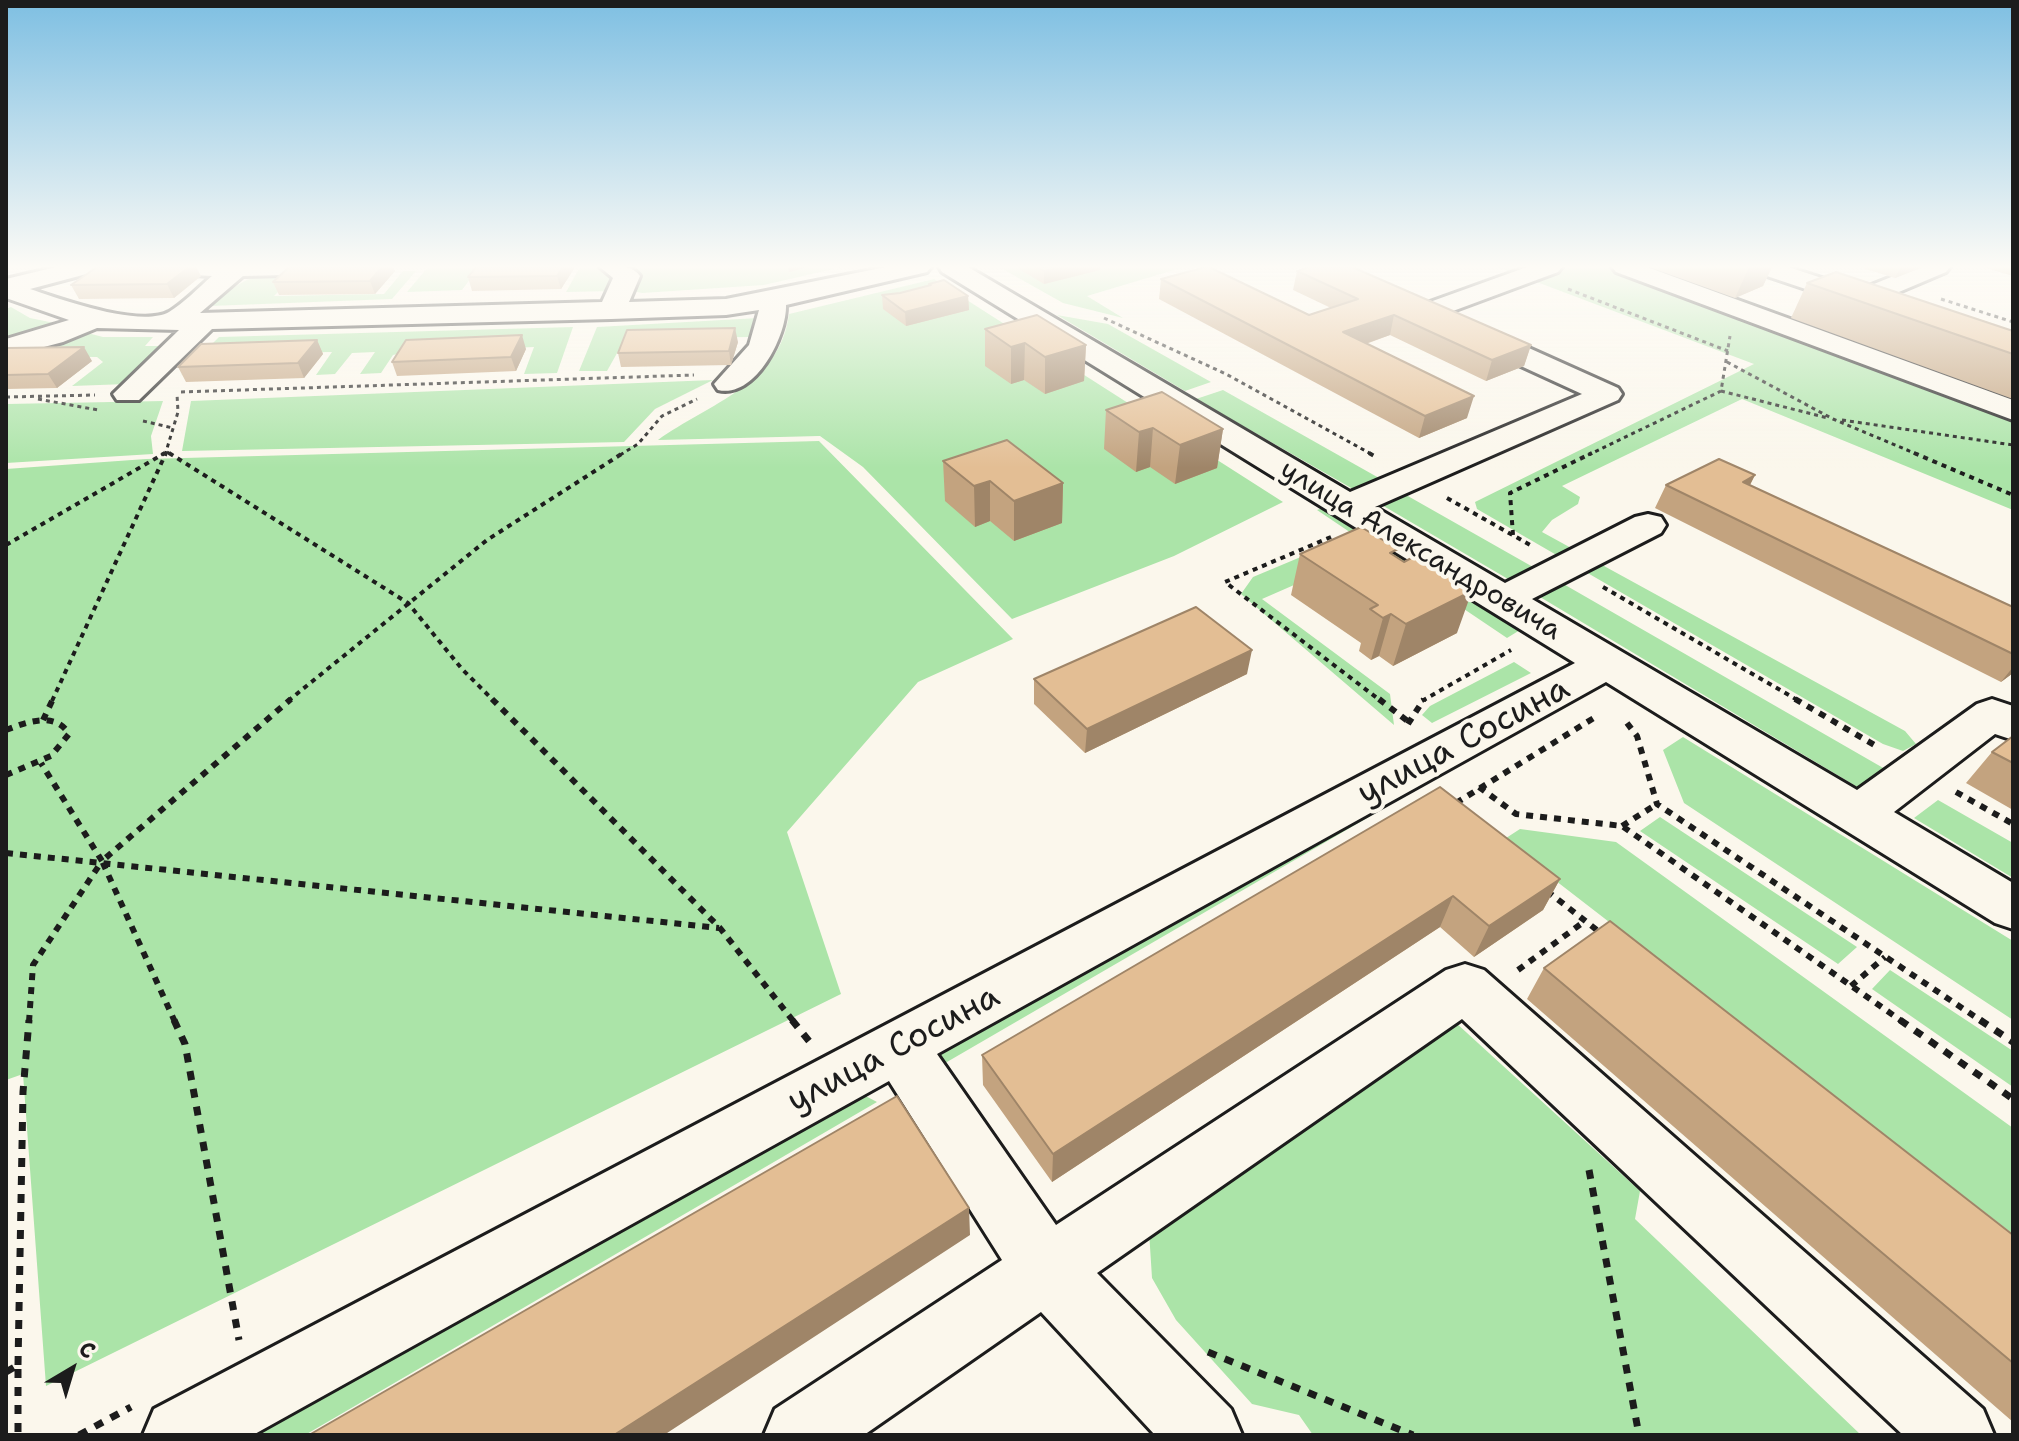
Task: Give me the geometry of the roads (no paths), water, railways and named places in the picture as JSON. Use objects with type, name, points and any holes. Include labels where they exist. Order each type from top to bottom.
[{"type":"street","points":[[6,348],[49,334]]},
{"type":"street","points":[[128,394],[190,334]]},
{"type":"street","points":[[734,379],[759,354],[770,334]]},
{"type":"street","name":"улица Александровича","points":[[1054,334],[1340,521],[1501,600],[1610,698],[1857,815],[2013,908]]},
{"type":"street","points":[[1340,521],[1412,478],[1607,394],[1473,334]]},
{"type":"street","points":[[1807,334],[2013,411]]},
{"type":"street","points":[[1501,600],[1648,525]]},
{"type":"street","name":"улица Сосина","points":[[180,1435],[899,1046],[1610,698]]},
{"type":"street","points":[[1857,815],[1992,714],[2013,725]]},
{"type":"street","points":[[801,1435],[1465,987],[1957,1435]]},
{"type":"street","points":[[899,1046],[1046,1269],[1205,1435]]}]
